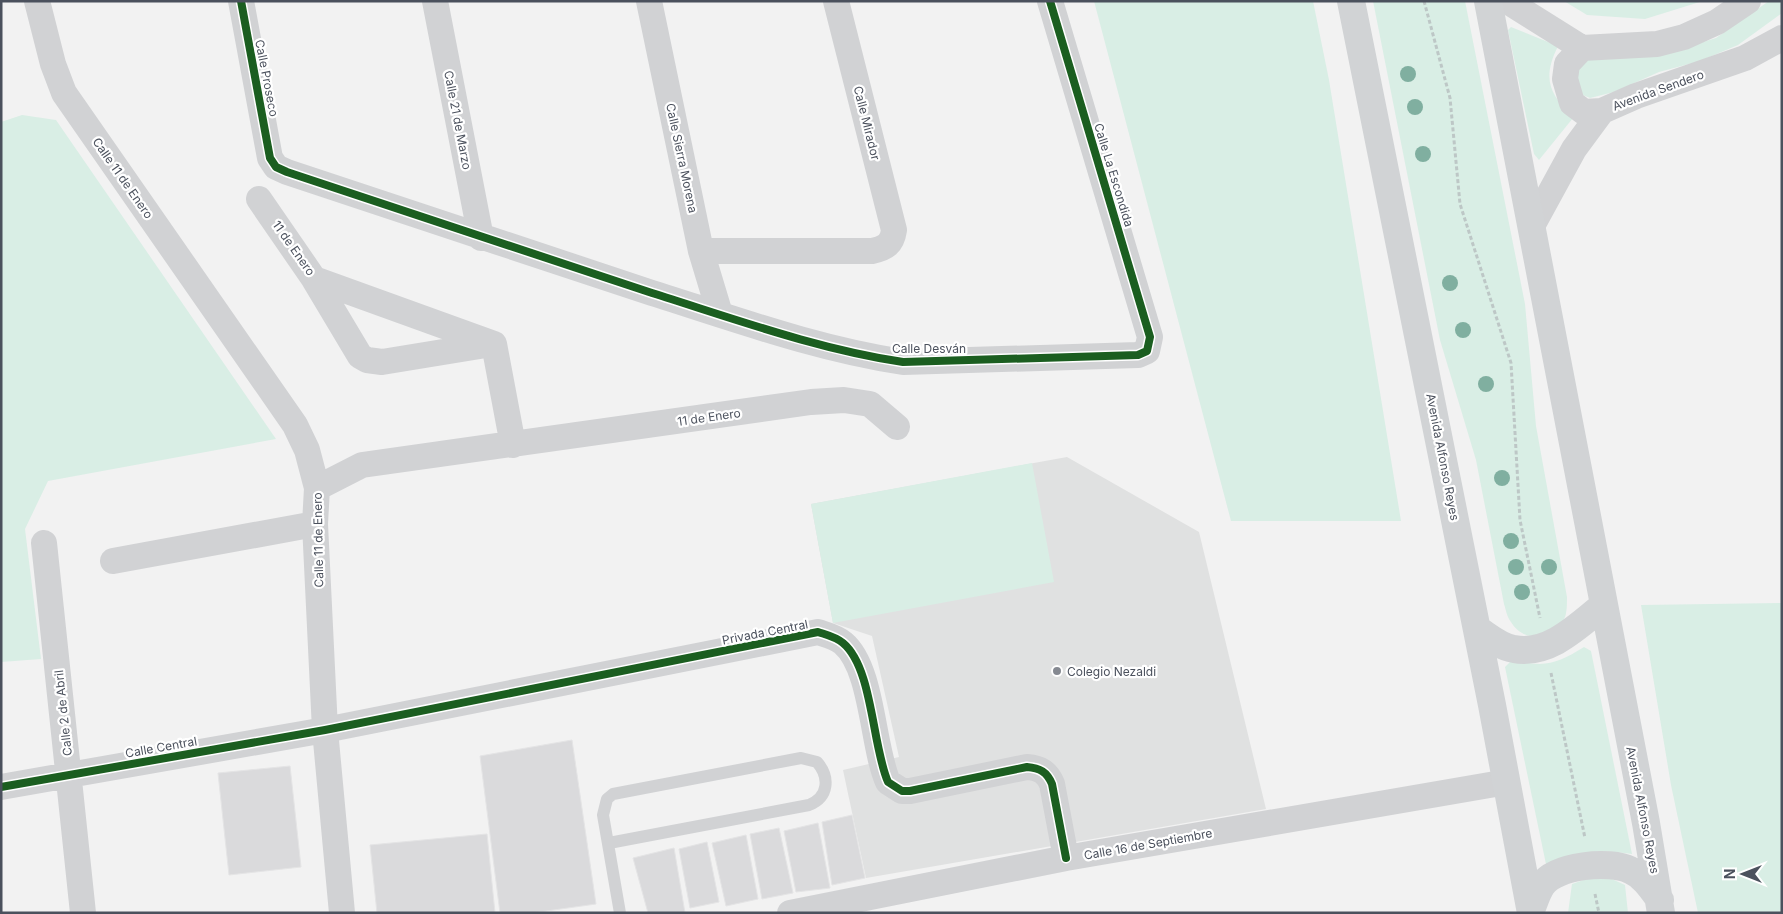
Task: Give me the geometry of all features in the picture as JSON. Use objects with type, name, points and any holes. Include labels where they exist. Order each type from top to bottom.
[{"type":"main road","name":"Avenida Alfonso Reyes","points":[[1351,1],[1477,629],[1531,912]]},
{"type":"main road","name":"Avenida Alfonso Reyes","points":[[1488,1],[1661,906]]},
{"type":"main road","points":[[1477,629],[1499,644],[1514,649],[1546,646],[1564,637],[1604,605]]},
{"type":"main road","points":[[1531,912],[1542,885],[1552,876],[1590,865],[1614,866],[1631,870],[1645,880],[1661,906]]},
{"type":"street","name":"Calle 11 de Enero","points":[[37,1],[53,64],[64,93],[295,425],[307,450],[317,488],[315,524],[325,730],[342,913]]},
{"type":"street","name":"Calle Proseco","points":[[241,1],[270,158]]},
{"type":"street","name":"Calle 21 de Marzo","points":[[436,1],[481,238]]},
{"type":"street","name":"Calle Sierra Morena","points":[[649,1],[701,251],[720,314]]},
{"type":"street","name":"Calle Mirador","points":[[701,251],[872,250],[882,249],[890,244],[894,230],[836,1]]},
{"type":"street","name":"Calle La Escondida","points":[[1050,1],[1150,337],[1148,351],[1143,353]]},
{"type":"street","points":[[1507,1],[1582,48],[1657,44],[1684,37],[1717,22],[1748,1]]},
{"type":"street","name":"Avenida Sendero","points":[[1532,226],[1574,149],[1602,111],[1636,96],[1744,58],[1782,38]]},
{"type":"street","points":[[1582,48],[1567,64],[1565,79],[1567,90],[1572,103],[1584,112],[1602,111]]},
{"type":"street","name":"Calle Desván","points":[[270,158],[276,167],[286,172],[481,238],[814,344],[903,362],[1133,356],[1143,353]]},
{"type":"street","name":"11 de Enero","points":[[259,199],[314,279],[494,344]]},
{"type":"street","points":[[314,279],[360,356],[367,360],[382,362],[494,344],[513,445]]},
{"type":"street","name":"11 de Enero","points":[[317,488],[362,465],[828,401],[844,400],[870,404],[897,427]]},
{"type":"street","points":[[113,561],[315,524]]},
{"type":"street","name":"Calle 2 de Abril","points":[[44,543],[83,913]]},
{"type":"street","name":"Privada Central","points":[[325,730],[818,632],[834,637],[844,644],[858,662],[888,782],[902,791],[910,791],[1027,767],[1043,771],[1049,776],[1052,784],[1066,858]]},
{"type":"street","name":"Calle Central","points":[[1,787],[325,730]]},
{"type":"street","name":"Calle 16 de Septiembre","points":[[790,913],[895,903],[1066,858],[1507,782]]},
{"type":"lane","points":[[609,843],[809,805],[822,796],[825,789],[825,776],[816,762],[801,758],[620,791],[607,799],[604,806],[609,843],[620,913]]},
{"type":"path","points":[[1424,1],[1450,98],[1460,204],[1512,363],[1520,520],[1599,913]]},
{"type":"shaded area","name":"Colegio Nezaldi","points":[[1067,457],[1199,532],[1266,809],[866,878],[843,770],[899,757],[872,636],[833,623],[811,504]]},
{"type":"green space","points":[[1094,1],[1313,1],[1329,80],[1401,521],[1231,521]]},
{"type":"green space","points":[[1373,1],[1465,1],[1525,304],[1536,426],[1567,597],[1565,617],[1554,631],[1547,634],[1531,636],[1524,634],[1508,618],[1504,604],[1476,460],[1440,340]]},
{"type":"green space","points":[[1564,1],[1703,1],[1645,19],[1587,15]]},
{"type":"green space","points":[[1769,1],[1782,1],[1782,13],[1738,45],[1700,61],[1659,72],[1614,92],[1590,98],[1578,93],[1573,74],[1582,58],[1687,47],[1716,38]]},
{"type":"green space","points":[[1511,27],[1558,46],[1550,68],[1550,85],[1558,101],[1573,118],[1539,160],[1534,154],[1508,30]]},
{"type":"green space","points":[[22,115],[56,120],[276,439],[48,481],[25,529],[41,659],[1,662],[1,122]]},
{"type":"green space","points":[[1032,463],[1054,582],[833,623],[811,504]]},
{"type":"green space","points":[[1782,603],[1782,913],[1698,913],[1671,785],[1641,605]]},
{"type":"green space","points":[[1584,647],[1591,651],[1632,854],[1607,851],[1588,853],[1547,869],[1505,667],[1513,659],[1534,664],[1550,663]]},
{"type":"green space","points":[[1601,874],[1625,885],[1628,913],[1568,913],[1572,884]]},
{"type":"building","points":[[572,740],[596,904],[532,913],[500,913],[480,756]]},
{"type":"building","points":[[290,766],[301,867],[229,875],[218,773]]},
{"type":"building","points":[[852,815],[865,878],[832,885],[822,822]]},
{"type":"building","points":[[818,823],[830,888],[796,892],[784,831]]},
{"type":"building","points":[[779,828],[793,893],[762,899],[750,834]]},
{"type":"building","points":[[487,834],[495,913],[377,913],[370,845]]},
{"type":"building","points":[[746,835],[758,899],[726,906],[712,843]]},
{"type":"building","points":[[707,842],[719,902],[690,908],[679,849]]},
{"type":"building","points":[[674,848],[685,913],[648,913],[633,858]]},
{"type":"cycle path","points":[[241,1],[270,158],[276,167],[287,172],[745,323],[871,356],[903,362],[1138,355],[1147,351],[1150,337],[1050,1]]},
{"type":"cycle path","points":[[1,787],[325,730],[818,632],[843,643],[853,655],[866,688],[878,749],[888,782],[902,791],[910,791],[1027,767],[1036,768],[1048,776],[1052,784],[1066,858]]},
{"type":"place","name":"Colegio Nezaldi","points":[[1057,671]]}]
